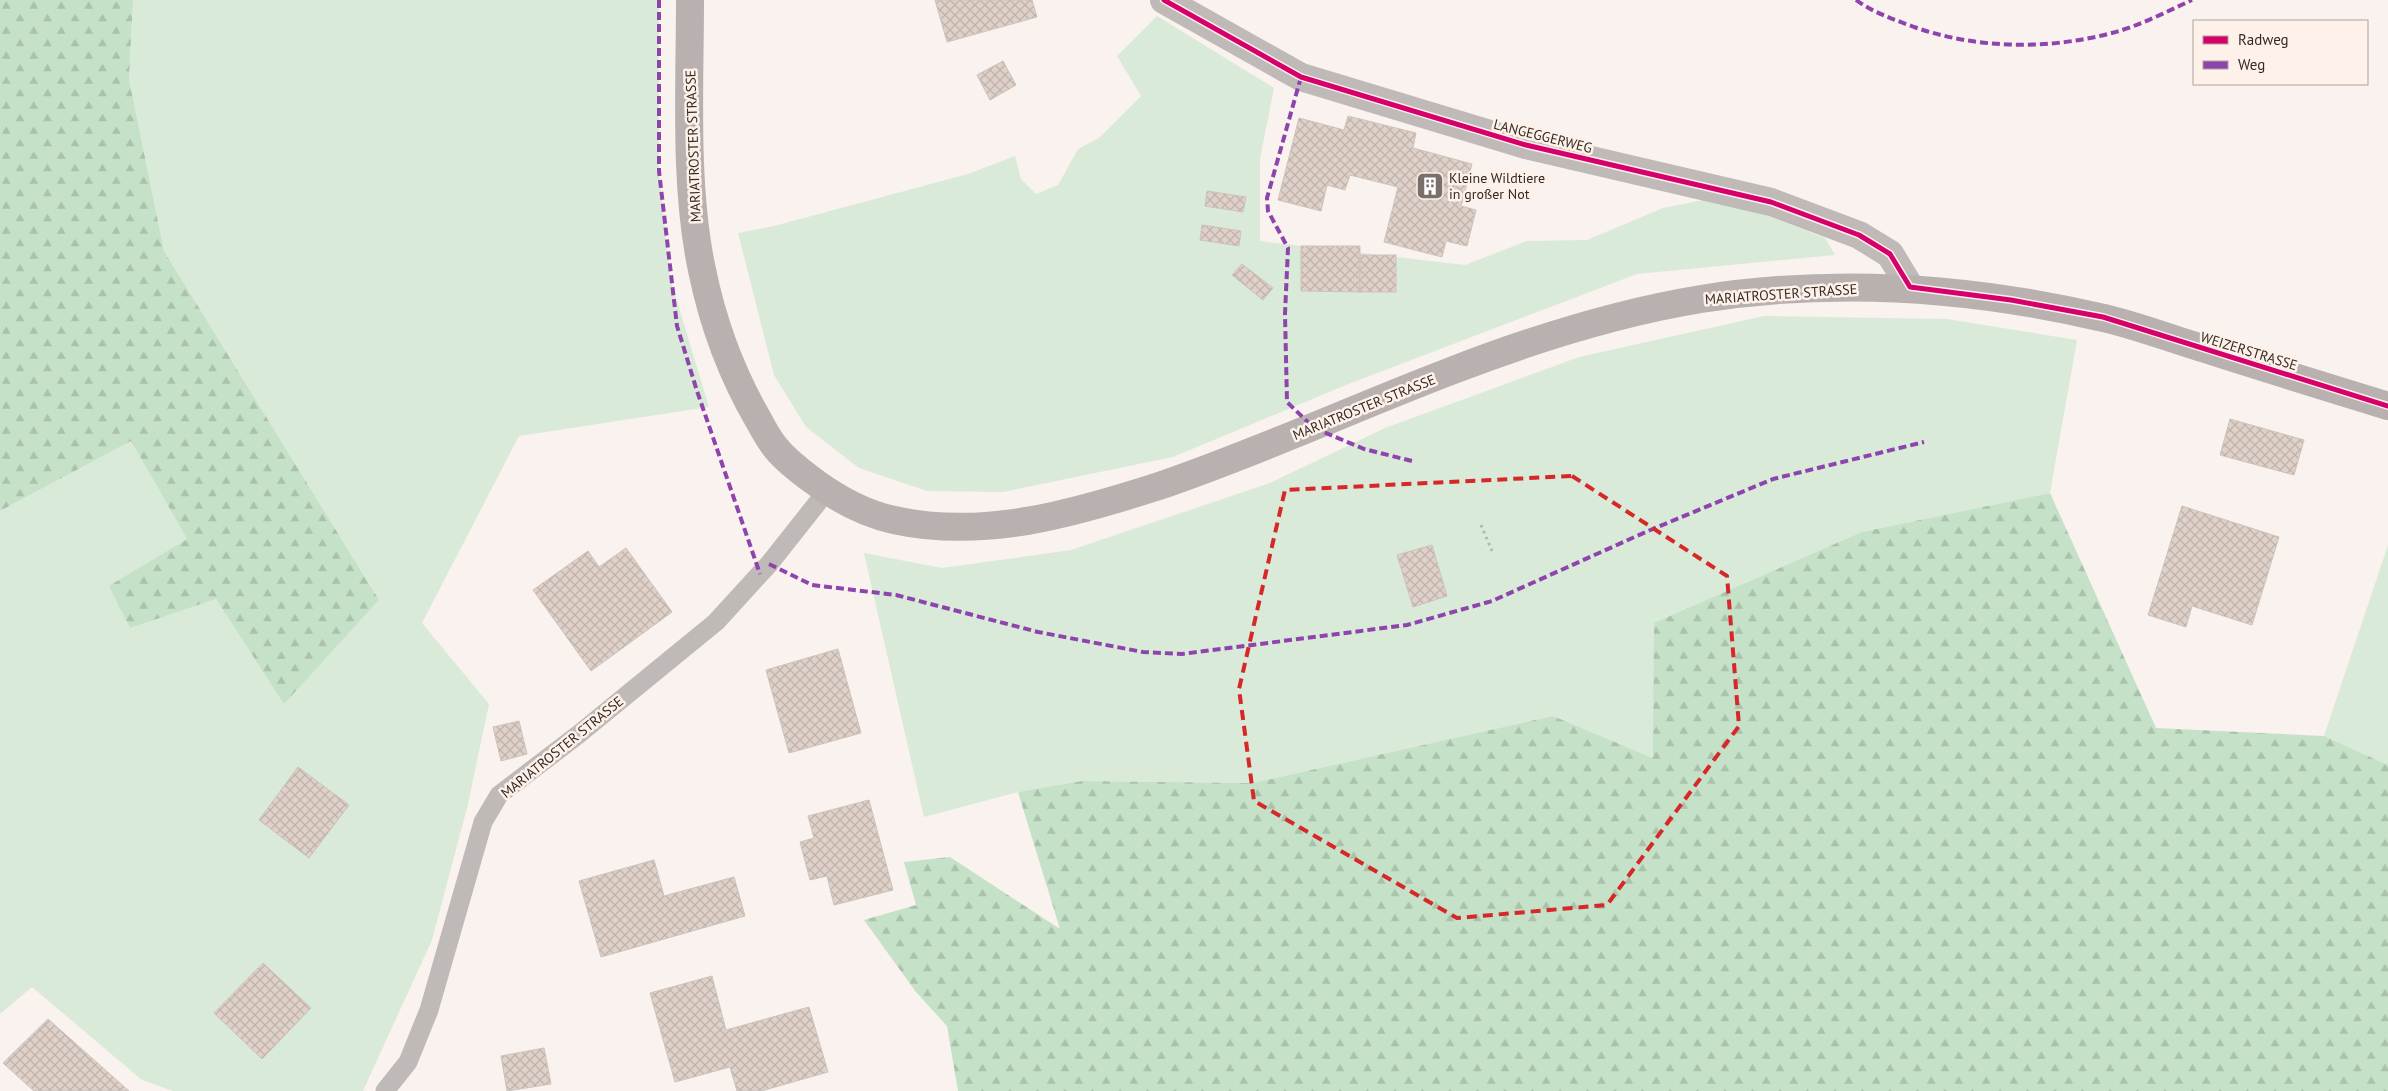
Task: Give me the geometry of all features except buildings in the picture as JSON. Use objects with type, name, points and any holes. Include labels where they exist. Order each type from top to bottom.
[{"type":"main road","name":"MARIATROSTER STRASSE","points":[[690,0],[691,164],[694,209],[700,266],[720,339],[740,388],[773,445],[789,462],[826,492],[857,508],[897,521],[955,527],[992,526],[1083,510],[1195,474],[1314,428],[1455,369],[1544,339],[1624,316],[1701,299],[1763,292],[1910,288],[2011,300],[2103,317]]},
{"type":"main road","name":"WEIZERSTRASSE","points":[[2103,317],[2388,406]]},
{"type":"street","name":"LANGEGGERWEG","points":[[1164,0],[1301,77],[1526,145],[1771,202],[1859,235],[1890,254],[1910,288]]},
{"type":"lane","name":"MARIATROSTER STRASSE","points":[[385,1091],[408,1062],[429,1010],[483,822],[500,795],[579,734],[716,622],[769,564],[826,492]]},
{"type":"path","points":[[1481,524],[1492,551]]},
{"type":"highlighted area","points":[[1572,476],[1727,576],[1739,726],[1607,905],[1457,918],[1254,801],[1239,689],[1285,490]]},
{"type":"green space","points":[[0,0],[133,0],[129,79],[164,251],[379,600],[284,704],[216,599],[130,628],[109,586],[187,539],[131,441],[0,511]]},
{"type":"green space","points":[[133,0],[659,0],[659,171],[670,278],[709,407],[519,436],[422,623],[489,704],[468,804],[432,940],[363,1091],[173,1091],[142,1080],[32,987],[0,1014],[0,511],[131,441],[187,539],[110,586],[130,627],[216,599],[284,703],[379,600],[164,251],[129,79]]},
{"type":"green space","points":[[1157,16],[1274,88],[1260,159],[1260,241],[1465,265],[1527,241],[1587,240],[1663,208],[1713,198],[1750,209],[1825,238],[1835,255],[1637,274],[1346,385],[1173,457],[1003,492],[927,491],[859,468],[806,427],[774,375],[738,233],[774,226],[968,174],[1015,156],[1021,179],[1036,194],[1058,185],[1078,149],[1099,138],[1141,96],[1117,56]]},
{"type":"green space","points":[[1764,316],[1947,319],[2077,340],[2050,493],[1862,532],[1653,758],[1553,716],[1253,783],[1082,781],[1018,792],[924,817],[864,553],[942,568],[1071,550],[1270,483],[1385,428],[1579,357]]},
{"type":"green space","points":[[2050,493],[2156,728],[2324,736],[2388,765],[2388,1091],[958,1091],[947,1026],[916,992],[864,920],[916,905],[904,862],[950,857],[1060,929],[1018,792],[1082,781],[1253,783],[1553,716],[1653,758],[1654,623],[1862,532]]},
{"type":"green space","points":[[2388,545],[2388,765],[2324,736]]},
{"type":"marked path","points":[[659,0],[659,171],[677,326],[697,391],[760,574]]},
{"type":"marked path","points":[[1856,0],[1884,15],[1938,34],[1962,40],[2012,45],[2062,42],[2112,33],[2142,23],[2192,0]]},
{"type":"marked path","points":[[1301,77],[1267,198],[1268,211],[1288,248],[1285,314],[1287,402],[1314,428],[1364,449],[1412,461]]},
{"type":"marked path","points":[[769,564],[812,585],[896,595],[1038,632],[1143,652],[1182,654],[1407,625],[1492,601],[1648,531],[1773,479],[1924,442]]},
{"type":"cycle path","points":[[1164,0],[1301,77],[1526,145],[1771,202],[1859,235],[1890,254],[1910,287],[2011,300],[2103,317],[2388,406]]},
{"type":"place","name":"Kleine Wildtiere in großer Not","points":[[1430,186]]}]
